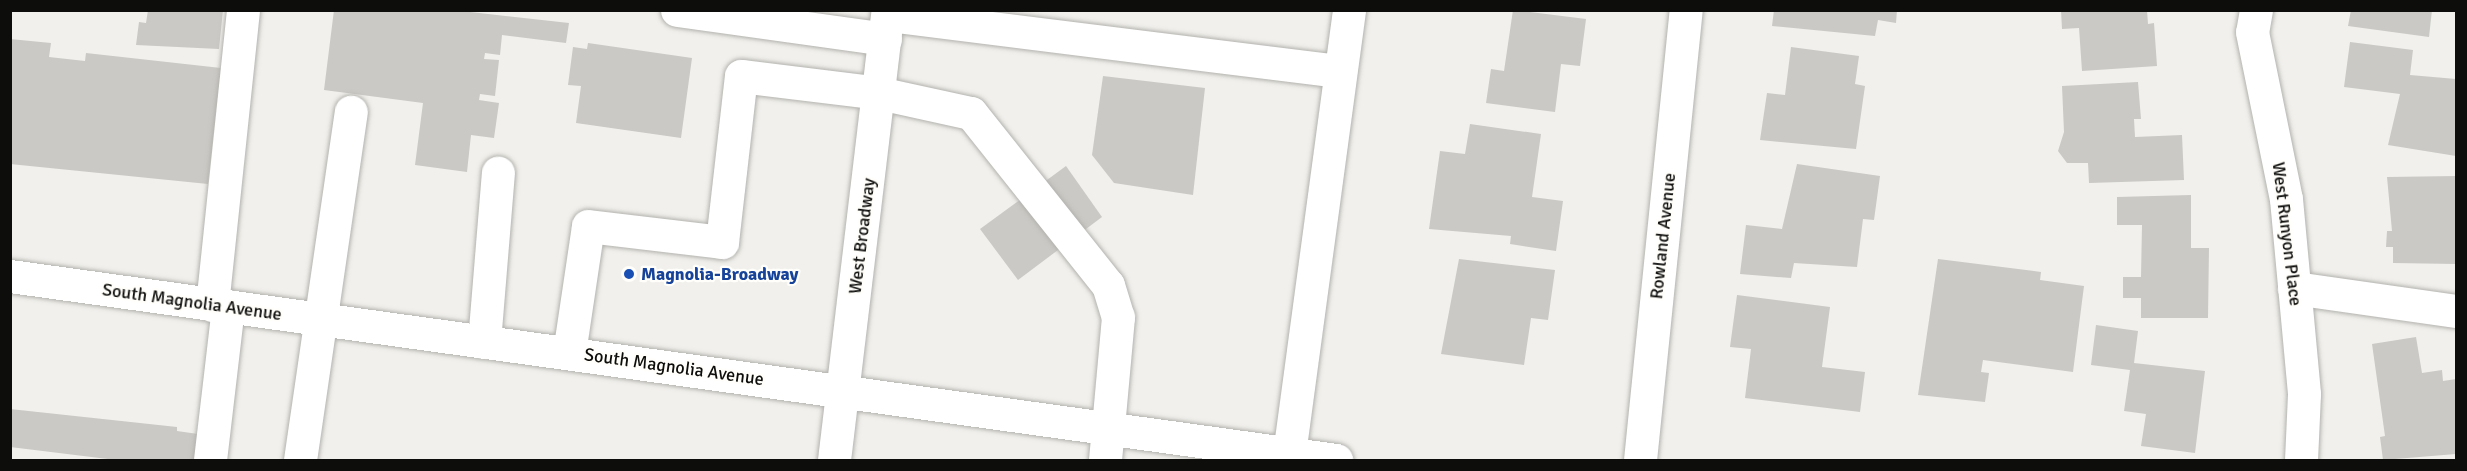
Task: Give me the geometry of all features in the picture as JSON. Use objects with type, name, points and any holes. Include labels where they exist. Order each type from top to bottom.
[{"type":"main road","points":[[210,460],[243,10]]},
{"type":"main road","points":[[677,10],[887,21],[1340,71]]},
{"type":"main road","points":[[1289,454],[1349,10]]},
{"type":"main road","name":"Rowland Avenue","points":[[1640,460],[1686,10]]},
{"type":"main road","name":"West Runyon Place","points":[[2256,10],[2252,32],[2286,199],[2304,394],[2301,460]]},
{"type":"main road","name":"West Broadway","points":[[834,460],[887,21]]},
{"type":"main road","points":[[570,353],[588,226],[722,242],[741,76],[879,93],[971,114],[1108,285],[1118,317],[1105,460]]},
{"type":"main road","points":[[300,460],[351,112]]},
{"type":"main road","points":[[484,342],[498,173]]},
{"type":"main road","name":"South Magnolia Avenue","points":[[10,276],[1336,460]]},
{"type":"main road","points":[[2294,288],[2457,311]]},
{"type":"building","points":[[148,10],[223,10],[219,49],[136,45],[139,22],[146,23]]},
{"type":"building","points":[[334,10],[453,10],[569,23],[566,43],[502,35],[500,55],[485,53],[484,59],[499,60],[495,96],[480,94],[479,100],[499,103],[494,138],[471,135],[467,172],[415,165],[423,103],[324,90]]},
{"type":"building","points":[[1513,10],[1586,19],[1580,66],[1561,64],[1555,112],[1486,103],[1491,69],[1504,71]]},
{"type":"building","points":[[1774,10],[1897,10],[1896,23],[1878,20],[1875,36],[1772,26]]},
{"type":"building","points":[[2061,10],[2147,10],[2148,24],[2154,23],[2157,66],[2082,71],[2079,28],[2062,29]]},
{"type":"building","points":[[2351,10],[2432,10],[2429,37],[2348,26]]},
{"type":"building","points":[[10,39],[51,43],[49,57],[85,61],[86,53],[221,68],[208,184],[10,164]]},
{"type":"building","points":[[2350,42],[2413,50],[2410,75],[2456,79],[2456,156],[2388,145],[2400,94],[2344,87]]},
{"type":"building","points":[[588,43],[692,58],[681,138],[576,123],[581,86],[568,85],[573,47],[587,49]]},
{"type":"building","points":[[1791,47],[1859,56],[1855,84],[1865,86],[1856,149],[1760,140],[1767,93],[1785,95]]},
{"type":"building","points":[[1103,76],[1205,88],[1193,195],[1114,183],[1092,155]]},
{"type":"building","points":[[2138,82],[2141,119],[2134,119],[2135,137],[2182,135],[2184,180],[2089,183],[2088,163],[2067,163],[2058,151],[2064,132],[2062,86]]},
{"type":"building","points":[[1470,124],[1541,134],[1532,197],[1563,201],[1556,251],[1510,244],[1511,236],[1429,229],[1440,151],[1465,154]]},
{"type":"building","points":[[1797,164],[1880,176],[1874,220],[1863,219],[1857,267],[1794,263],[1791,278],[1740,274],[1746,225],[1782,229]]},
{"type":"building","points":[[1066,166],[1102,217],[1018,280],[980,229]]},
{"type":"building","points":[[2456,176],[2456,264],[2393,263],[2393,247],[2386,247],[2387,231],[2392,231],[2387,177]]},
{"type":"building","points":[[2191,195],[2191,248],[2209,248],[2208,318],[2141,318],[2141,298],[2123,298],[2123,277],[2141,277],[2142,225],[2117,225],[2117,197]]},
{"type":"building","points":[[1459,259],[1555,270],[1548,320],[1531,318],[1524,365],[1441,354]]},
{"type":"building","points":[[1938,259],[2041,272],[2040,280],[2084,286],[2073,372],[1983,360],[1981,372],[1989,373],[1985,402],[1918,395]]},
{"type":"building","points":[[1737,295],[1830,307],[1822,367],[1865,372],[1860,412],[1745,398],[1751,349],[1730,347]]},
{"type":"building","points":[[2096,325],[2138,331],[2134,363],[2205,371],[2195,453],[2141,446],[2146,414],[2124,411],[2130,370],[2091,365]]},
{"type":"building","points":[[2416,337],[2422,373],[2442,370],[2443,381],[2456,379],[2456,454],[2383,460],[2380,437],[2385,436],[2372,344]]},
{"type":"building","points":[[10,409],[177,427],[177,431],[198,434],[195,460],[116,460],[10,447]]},
{"type":"place","name":"Magnolia-Broadway","points":[[629,274]]}]
